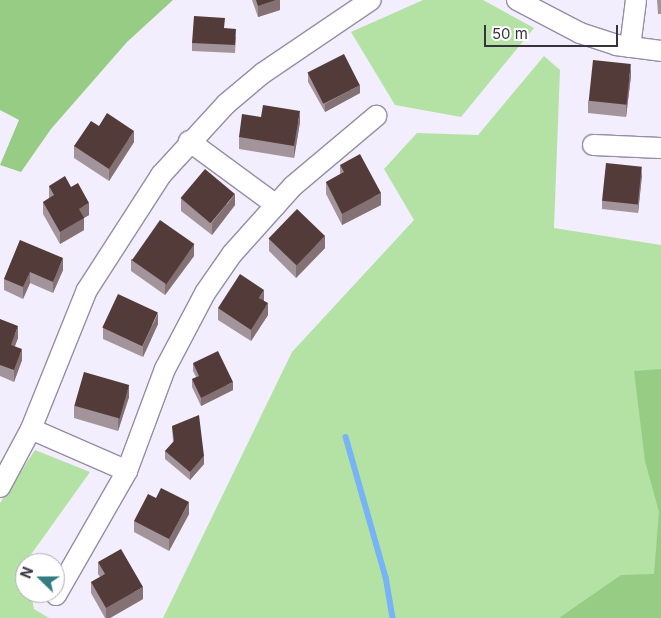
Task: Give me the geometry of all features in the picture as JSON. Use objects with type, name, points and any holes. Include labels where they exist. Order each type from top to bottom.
[{"type":"street","points":[[0,487],[31,428],[87,290],[135,210],[189,141],[263,73],[371,0]]},
{"type":"street","points":[[517,0],[580,33],[630,47],[661,51]]},
{"type":"street","points":[[630,47],[636,0]]},
{"type":"street","points":[[65,580],[128,471],[182,333],[232,254],[276,205],[376,116]]},
{"type":"street","points":[[189,141],[276,205]]},
{"type":"street","points":[[594,145],[661,148]]},
{"type":"street","points":[[31,428],[128,471]]},
{"type":"green space","points":[[0,0],[173,0],[127,42],[51,129],[21,172],[0,165],[19,120],[0,110]]},
{"type":"green space","points":[[423,0],[483,0],[534,28],[461,117],[395,105],[351,32]]},
{"type":"green space","points":[[544,56],[560,70],[554,228],[661,245],[661,618],[163,618],[292,352],[414,220],[384,169],[417,133],[478,135]]},
{"type":"green space","points":[[661,369],[661,618],[559,618],[621,575],[654,574],[659,512],[645,461],[634,371]]},
{"type":"green space","points":[[35,450],[90,472],[32,553],[15,553],[15,603],[33,603],[34,609],[49,618],[0,618],[0,503]]},
{"type":"building","points":[[256,0],[276,0],[258,6]]},
{"type":"building","points":[[194,16],[225,18],[224,28],[236,29],[235,45],[192,43]]},
{"type":"building","points":[[344,54],[360,85],[323,104],[307,73]]},
{"type":"building","points":[[593,60],[631,64],[627,105],[589,101]]},
{"type":"building","points":[[263,105],[300,111],[294,146],[239,137],[242,114],[261,117]]},
{"type":"building","points":[[107,113],[134,131],[109,169],[74,146],[91,121],[99,126]]},
{"type":"building","points":[[360,154],[381,193],[342,214],[326,182],[344,172],[340,165]]},
{"type":"building","points":[[606,163],[642,167],[638,205],[602,201]]},
{"type":"building","points":[[205,169],[235,194],[210,223],[181,198]]},
{"type":"building","points":[[65,176],[71,187],[78,183],[89,203],[79,209],[84,218],[60,232],[43,202],[54,195],[49,186]]},
{"type":"building","points":[[297,209],[325,236],[297,266],[269,238]]},
{"type":"building","points":[[160,220],[194,244],[166,284],[132,260]]},
{"type":"building","points":[[20,240],[63,258],[53,282],[30,272],[23,287],[4,279]]},
{"type":"building","points":[[240,274],[264,290],[259,298],[268,303],[251,330],[218,308]]},
{"type":"building","points":[[118,294],[158,313],[142,346],[102,328]]},
{"type":"building","points":[[0,319],[18,326],[11,345],[22,349],[14,370],[0,365]]},
{"type":"building","points":[[218,351],[233,382],[201,398],[192,379],[199,376],[193,363]]},
{"type":"building","points":[[84,372],[129,385],[120,419],[74,406]]},
{"type":"building","points":[[199,415],[204,456],[190,472],[165,451],[174,441],[172,426]]},
{"type":"building","points":[[161,488],[189,502],[169,539],[134,521],[148,494],[156,498]]},
{"type":"building","points":[[121,549],[143,587],[106,608],[91,582],[105,574],[98,562]]},
{"type":"waterway","points":[[346,437],[386,577],[393,618]]}]
